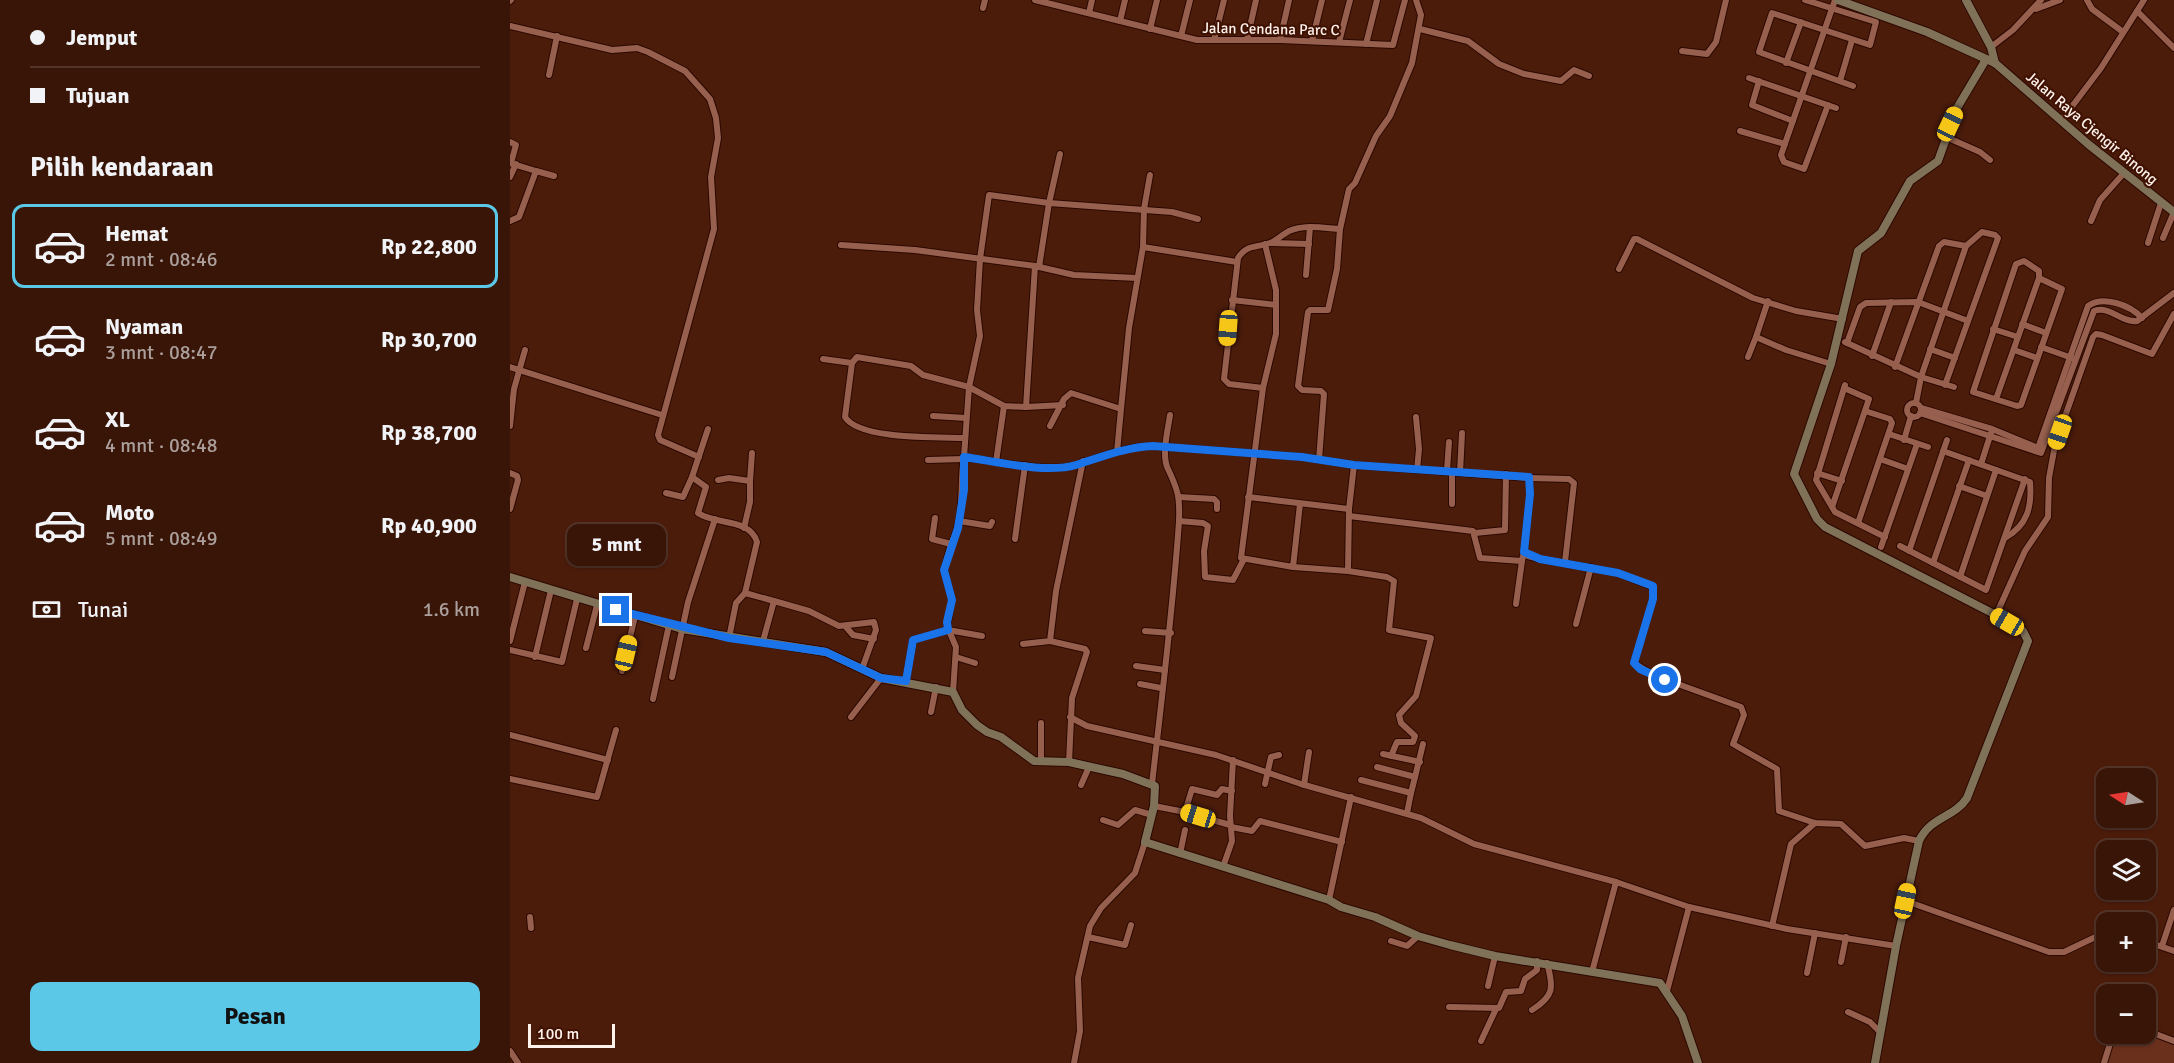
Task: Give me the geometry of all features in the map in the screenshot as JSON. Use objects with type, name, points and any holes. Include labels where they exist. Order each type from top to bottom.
[{"type":"street","points":[[983,8],[986,0]]},
{"type":"street","name":"Jalan Cendana Parc C","points":[[1035,0],[1057,3],[1181,36],[1214,40],[1280,40],[1394,45],[1405,0]]},
{"type":"street","points":[[1089,13],[1092,0]]},
{"type":"street","points":[[1120,21],[1125,0]]},
{"type":"street","points":[[1150,28],[1157,0]]},
{"type":"street","points":[[1181,36],[1190,0]]},
{"type":"street","points":[[1214,40],[1224,0]]},
{"type":"street","points":[[1247,40],[1256,0]]},
{"type":"street","points":[[1280,40],[1289,0]]},
{"type":"street","points":[[1312,41],[1322,0]]},
{"type":"street","points":[[1340,42],[1350,0]]},
{"type":"street","points":[[1366,44],[1377,0]]},
{"type":"street","points":[[1319,460],[1324,394],[1302,390],[1298,386],[1308,312],[1310,309],[1328,310],[1336,270],[1340,229],[1349,189],[1355,183],[1376,136],[1390,116],[1412,63],[1421,15],[1416,0]]},
{"type":"street","points":[[1682,51],[1707,54],[1716,42],[1726,0]]},
{"type":"street","points":[[1805,0],[1877,23],[1869,45],[1775,13],[1771,14],[1759,52],[1853,86]]},
{"type":"street","points":[[1828,105],[1804,169],[1784,162],[1781,155],[1837,0],[1927,32],[1985,61],[1995,63],[1991,47],[1966,0]]},
{"type":"street","points":[[1991,47],[2033,10],[2041,0]]},
{"type":"street","points":[[2033,10],[2061,0]]},
{"type":"street","points":[[2087,0],[2092,9],[2123,32]]},
{"type":"street","points":[[2061,121],[2144,0]]},
{"type":"street","points":[[2137,11],[2174,48]]},
{"type":"street","points":[[1786,63],[1801,22]]},
{"type":"street","points":[[510,26],[612,50],[637,48],[677,66],[694,79],[710,99],[716,118],[718,138],[711,177],[714,229],[658,435],[660,440],[699,457]]},
{"type":"street","points":[[1420,29],[1468,41],[1499,64],[1524,74],[1561,81],[1574,70],[1589,76]]},
{"type":"street","points":[[549,75],[557,36]]},
{"type":"street","points":[[1840,81],[1852,40]]},
{"type":"street","points":[[1875,1063],[1896,946],[1919,841],[1928,825],[1958,807],[1967,798],[2027,647],[2025,633],[1996,615],[1832,531],[1816,519],[1794,479],[1794,472],[1831,363],[1858,251],[1881,233],[1910,181],[1938,161],[1958,108],[1985,61]]},
{"type":"street","name":"Jalan Raya Cjengir Binong","points":[[1995,63],[2061,121],[2174,212]]},
{"type":"street","points":[[1749,78],[1836,108]]},
{"type":"street","points":[[1759,81],[1752,105],[1793,121]]},
{"type":"street","points":[[1740,131],[1785,144]]},
{"type":"street","points":[[1946,138],[1980,152],[1990,160]]},
{"type":"street","points":[[510,142],[516,145],[510,177]]},
{"type":"street","points":[[1026,407],[1037,267],[1060,154]]},
{"type":"street","points":[[512,163],[554,176]]},
{"type":"street","points":[[510,221],[519,217],[536,171]]},
{"type":"street","points":[[2091,221],[2100,200],[2124,173]]},
{"type":"street","points":[[1117,452],[1137,278],[1143,247],[1144,209],[1150,175]]},
{"type":"street","points":[[1074,1063],[1080,1031],[1078,978],[1088,937],[1095,915],[1135,873],[1153,811],[1155,786],[1124,774],[1069,762],[1041,762],[1028,758],[1001,737],[987,732],[978,725],[962,710],[952,692],[956,647],[948,630],[947,622],[952,600],[944,570],[959,520],[964,490],[964,438],[969,387],[980,336],[977,310],[980,260],[989,195],[1049,203],[1144,209],[1198,219]]},
{"type":"street","points":[[2148,243],[2161,203]]},
{"type":"street","points":[[2163,238],[2174,212]]},
{"type":"street","points":[[1269,244],[1293,230],[1310,227],[1340,229]]},
{"type":"street","points":[[1306,275],[1310,227]]},
{"type":"street","points":[[1904,440],[1911,416],[1919,408],[1921,377],[1966,246],[1982,232],[1997,236],[1945,385]]},
{"type":"street","points":[[1620,269],[1635,238],[1677,258],[1711,279],[1753,298],[1796,310],[1843,319]]},
{"type":"street","points":[[1895,367],[1939,246],[1944,242],[1966,246]]},
{"type":"street","points":[[1269,244],[1276,305],[1276,334],[1263,388],[1240,557],[1293,567],[1348,570],[1387,577],[1394,581],[1389,630],[1431,638],[1416,696],[1399,715],[1401,723],[1415,736],[1413,742],[1397,742],[1391,756]]},
{"type":"street","points":[[1263,388],[1229,384],[1224,380],[1237,262],[1243,251],[1254,245],[1309,244]]},
{"type":"street","points":[[841,245],[915,250],[980,260],[1007,261],[1074,275],[1137,278]]},
{"type":"street","points":[[1143,247],[1237,262]]},
{"type":"street","points":[[1996,399],[2039,278],[2037,270],[2024,261],[2018,261],[1971,391],[1996,399],[2021,405],[2062,289],[2039,278]]},
{"type":"street","points":[[2093,312],[2106,310],[2132,322],[2142,318],[2174,293]]},
{"type":"street","points":[[1232,300],[1276,305]]},
{"type":"street","points":[[1748,357],[1768,301]]},
{"type":"street","points":[[2074,359],[2088,307],[2097,302],[2108,301],[2134,311],[2142,318]]},
{"type":"street","points":[[1872,356],[1891,302]]},
{"type":"street","points":[[1954,387],[1895,367],[1846,343],[1862,305],[1918,302],[1968,321]]},
{"type":"street","points":[[2088,307],[2093,312]]},
{"type":"street","points":[[1911,416],[1907,408],[1911,403],[1919,408],[2039,450],[2093,312]]},
{"type":"street","points":[[1996,615],[2025,551],[2048,517],[2049,478],[2055,445],[2093,337],[2096,334],[2102,335],[2152,354],[2174,314]]},
{"type":"street","points":[[2022,324],[2046,333]]},
{"type":"street","points":[[1993,329],[2018,337]]},
{"type":"street","points":[[1756,336],[1786,350],[1831,363]]},
{"type":"street","points":[[2041,347],[2074,359]]},
{"type":"street","points":[[510,426],[513,397],[525,350]]},
{"type":"street","points":[[1930,350],[1955,358]]},
{"type":"street","points":[[2014,350],[2037,358]]},
{"type":"street","points":[[964,438],[877,432],[850,423],[845,417],[852,363],[857,357],[911,366],[922,375],[969,387],[1005,406],[1063,405]]},
{"type":"street","points":[[823,359],[852,363]]},
{"type":"street","points":[[510,367],[662,415]]},
{"type":"street","points":[[1832,507],[1869,397],[1844,386],[1816,480],[1832,507],[1836,513],[1885,537]]},
{"type":"street","points":[[1050,426],[1063,405],[1064,399],[1071,393],[1121,409]]},
{"type":"street","points":[[996,462],[1005,406]]},
{"type":"street","points":[[1858,523],[1892,420],[1865,411]]},
{"type":"street","points":[[1152,784],[1161,688],[1171,633],[1179,521],[1179,498],[1173,475],[1168,469],[1166,448],[1170,415]]},
{"type":"street","points":[[933,416],[966,418]]},
{"type":"street","points":[[1416,417],[1419,449],[1417,470]]},
{"type":"street","points":[[666,493],[683,497],[708,429]]},
{"type":"street","points":[[1981,464],[1991,432]]},
{"type":"street","points":[[1460,473],[1462,433]]},
{"type":"street","points":[[1889,434],[1928,447]]},
{"type":"street","points":[[1909,551],[1947,440]]},
{"type":"street","points":[[1449,442],[1452,504]]},
{"type":"street","points":[[1881,547],[1917,444]]},
{"type":"street","points":[[928,460],[963,458],[1025,465],[1075,465],[1139,446],[1254,454],[1417,470],[1569,479],[1574,483],[1564,562]]},
{"type":"street","points":[[1943,451],[2030,482],[2030,509],[2018,529],[2004,539]]},
{"type":"street","points":[[744,528],[750,502],[752,453]]},
{"type":"street","points":[[1880,459],[1908,469]]},
{"type":"street","points":[[1933,563],[1969,460]]},
{"type":"street","points":[[1050,640],[1056,591],[1083,461]]},
{"type":"street","points":[[1015,538],[1025,465]]},
{"type":"street","points":[[1348,570],[1349,513],[1354,465]]},
{"type":"street","points":[[1960,577],[1996,470]]},
{"type":"street","points":[[510,473],[517,476],[518,480],[510,509]]},
{"type":"street","points":[[1817,473],[1842,481]]},
{"type":"street","points":[[1248,497],[1449,526],[1475,533],[1505,530],[1506,474]]},
{"type":"street","points":[[692,477],[706,487],[698,513],[744,528],[757,542],[745,593],[736,603],[729,638]]},
{"type":"street","points":[[1516,604],[1530,494],[1529,477]]},
{"type":"street","points":[[718,480],[729,478],[750,481]]},
{"type":"street","points":[[1984,598],[2025,479]]},
{"type":"street","points":[[1959,486],[1987,496]]},
{"type":"street","points":[[1179,498],[1214,499],[1217,502],[1217,509]]},
{"type":"street","points":[[1293,567],[1300,504]]},
{"type":"street","points":[[935,518],[932,539],[951,544]]},
{"type":"street","points":[[672,676],[682,629],[715,519]]},
{"type":"street","points":[[959,520],[985,526],[990,526],[992,522]]},
{"type":"street","points":[[1179,521],[1203,523],[1208,526],[1204,551],[1205,577],[1233,580],[1244,559]]},
{"type":"street","points":[[1475,533],[1478,558],[1522,561]]},
{"type":"street","points":[[1900,546],[1986,590]]},
{"type":"street","points":[[1524,552],[1540,559],[1626,575],[1653,586],[1653,599],[1633,659],[1636,667],[1741,707],[1744,715],[1733,744],[1777,769],[1779,811],[1815,823]]},
{"type":"street","points":[[1576,624],[1591,567]]},
{"type":"street","points":[[510,577],[682,629],[826,652],[881,678],[906,681],[952,692]]},
{"type":"street","points":[[510,641],[525,582]]},
{"type":"street","points":[[535,657],[551,590]]},
{"type":"street","points":[[745,593],[846,627],[853,635],[874,639]]},
{"type":"street","points":[[510,650],[562,662],[577,599]]},
{"type":"street","points":[[763,641],[774,601]]},
{"type":"street","points":[[586,648],[597,605]]},
{"type":"street","points":[[622,671],[635,616]]},
{"type":"street","points":[[846,627],[874,622],[877,626],[862,669]]},
{"type":"street","points":[[653,699],[669,625]]},
{"type":"street","points":[[906,681],[913,640],[948,630],[982,636]]},
{"type":"street","points":[[1144,631],[1171,633]]},
{"type":"street","points":[[1023,644],[1050,640],[1085,649],[1087,652],[1072,698],[1069,762]]},
{"type":"street","points":[[956,657],[975,663]]},
{"type":"street","points":[[1136,666],[1165,670]]},
{"type":"street","points":[[850,717],[881,678]]},
{"type":"street","points":[[1140,684],[1161,688]]},
{"type":"street","points":[[931,712],[936,687]]},
{"type":"street","points":[[1070,717],[1087,726],[1233,760],[1304,785],[1407,813],[1474,844],[1616,882],[1689,907],[1772,926],[1896,946]]},
{"type":"street","points":[[1041,723],[1041,762]]},
{"type":"street","points":[[510,778],[597,797],[616,730]]},
{"type":"street","points":[[510,735],[608,760]]},
{"type":"street","points":[[1407,813],[1424,744]]},
{"type":"street","points":[[1304,785],[1309,752]]},
{"type":"street","points":[[1383,754],[1420,762]]},
{"type":"street","points":[[1265,784],[1272,755],[1279,755]]},
{"type":"street","points":[[1224,867],[1232,841],[1233,760]]},
{"type":"street","points":[[1082,785],[1089,767]]},
{"type":"street","points":[[1377,767],[1415,777]]},
{"type":"street","points":[[1361,780],[1411,793]]},
{"type":"street","points":[[1185,812],[1192,789],[1217,795],[1222,789],[1232,791]]},
{"type":"street","points":[[1329,900],[1351,798]]},
{"type":"street","points":[[1102,820],[1118,825],[1135,810],[1185,812],[1251,831],[1260,821],[1342,842]]},
{"type":"street","points":[[1772,926],[1789,850],[1794,841],[1815,823],[1824,821],[1841,825],[1865,846],[1904,838],[1919,841]]},
{"type":"street","points":[[1180,854],[1185,830]]},
{"type":"street","points":[[1145,842],[1329,900],[1341,908],[1375,917],[1418,936],[1495,956],[1654,981],[1667,991],[1683,1016],[1698,1063]]},
{"type":"street","points":[[1592,972],[1616,882]]},
{"type":"street","points":[[1905,901],[2049,952],[2064,952],[2096,937]]},
{"type":"street","points":[[1667,991],[1689,907]]},
{"type":"street","points":[[2162,946],[2174,910]]},
{"type":"street","points":[[530,917],[531,928]]},
{"type":"street","points":[[1088,937],[1125,945],[1131,925]]},
{"type":"street","points":[[1807,973],[1815,933]]},
{"type":"street","points":[[1391,941],[1407,946],[1418,936]]},
{"type":"street","points":[[1841,962],[1846,937]]},
{"type":"street","points":[[2156,944],[2174,951]]},
{"type":"street","points":[[1488,986],[1495,956]]},
{"type":"street","points":[[1449,1007],[1496,1009],[1501,1007],[1506,992],[1521,991],[1526,978],[1537,970],[1537,961]]},
{"type":"street","points":[[1532,1010],[1545,1002],[1551,990],[1547,963]]},
{"type":"street","points":[[1481,1041],[1496,1009]]},
{"type":"street","points":[[1848,1012],[1870,1022],[1880,1032]]},
{"type":"street","points":[[2156,1034],[2174,1041]]},
{"type":"street","points":[[2104,1063],[2110,1044]]},
{"type":"street","points":[[510,1051],[518,1063]]},
{"type":"shaded area","points":[[2156,1036],[2174,1043],[2174,1063],[2106,1063],[2113,1044],[2156,1044]]},
{"type":"route","points":[[616,610],[682,629],[826,652],[881,678],[906,681],[911,642],[948,630],[947,622],[952,600],[944,570],[958,528],[964,490],[964,457],[1025,465],[1075,465],[1139,446],[1153,446],[1302,457],[1354,465],[1529,477],[1530,494],[1524,545],[1526,555],[1618,573],[1653,586],[1655,590],[1653,599],[1633,659],[1636,667],[1665,680]]}]
